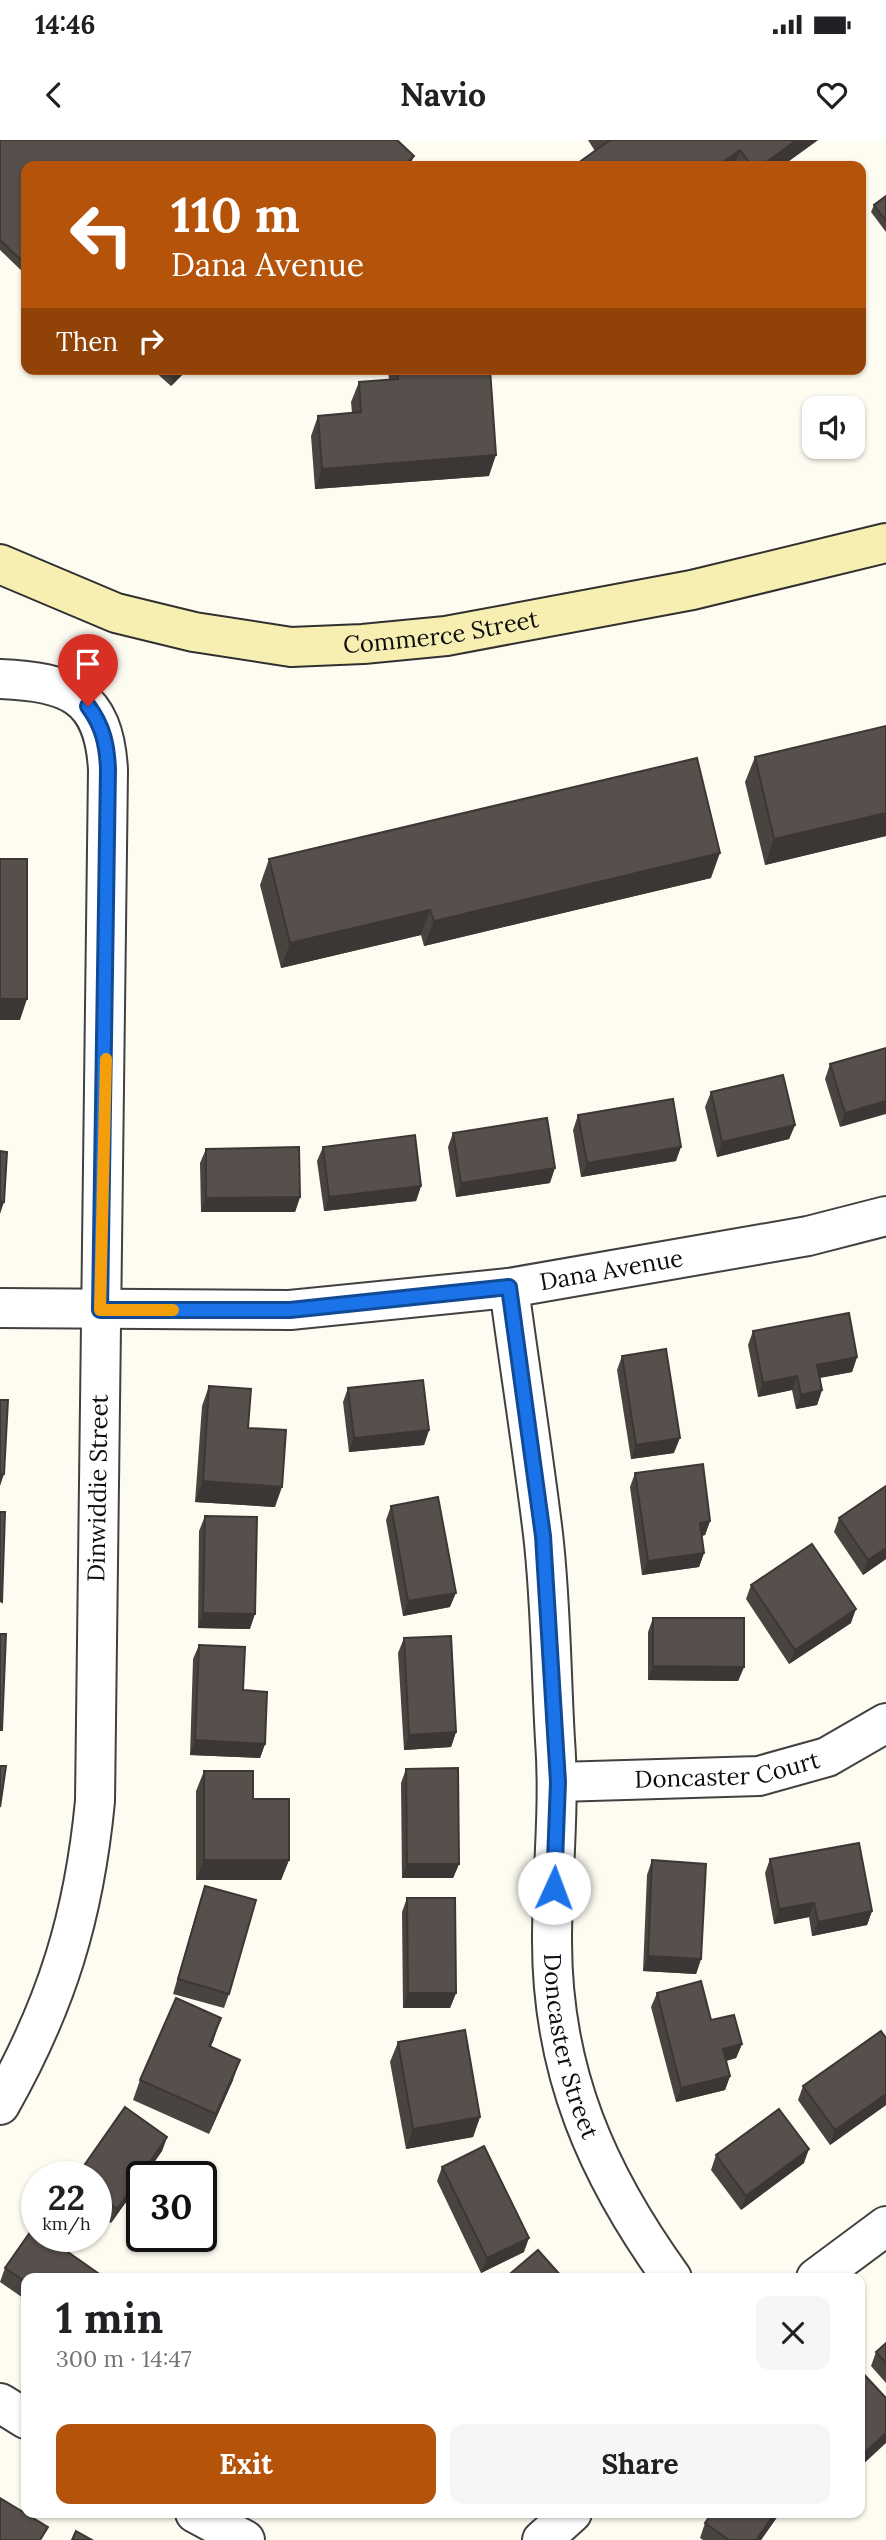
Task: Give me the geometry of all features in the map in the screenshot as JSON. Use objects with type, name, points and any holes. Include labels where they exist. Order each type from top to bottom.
[{"type":"street","name":"Commerce Street","points":[[0,564],[116,613],[194,632],[291,647],[363,644],[446,636],[692,590],[886,543]]},
{"type":"street","name":"Dinwiddie Street","points":[[0,679],[44,681],[68,691],[98,719],[107,743],[108,854],[94,1801],[89,1863],[78,1917],[50,2007],[0,2105]]},
{"type":"street","name":"Dana Avenue","points":[[0,1308],[290,1310],[509,1287],[808,1236],[886,1216]]},
{"type":"street","name":"Doncaster Street","points":[[509,1287],[543,1536],[558,1782],[552,1940],[560,2036],[575,2098],[602,2167],[634,2226],[668,2273]]},
{"type":"street","name":"Doncaster Court","points":[[558,1782],[759,1776],[827,1757],[886,1723]]},
{"type":"street","points":[[823,2273],[886,2226]]},
{"type":"street","points":[[0,2403],[21,2416]]},
{"type":"street","points":[[204,2518],[245,2540]]},
{"type":"street","points":[[542,2540],[566,2518]]},
{"type":"building","points":[[0,140],[397,140],[414,156],[409,161],[21,161],[21,260],[0,240]]},
{"type":"building","points":[[610,140],[797,140],[768,161],[748,161],[740,150],[724,161],[581,161]]},
{"type":"building","points":[[886,196],[886,221],[874,205]]},
{"type":"building","points":[[398,375],[490,375],[496,455],[322,469],[318,416],[361,412],[359,382],[398,379]]},
{"type":"building","points":[[886,726],[886,813],[774,839],[755,757]]},
{"type":"building","points":[[697,758],[720,853],[434,921],[430,910],[290,943],[269,859]]},
{"type":"building","points":[[0,859],[27,859],[27,999],[0,999]]},
{"type":"building","points":[[886,1048],[886,1101],[845,1113],[830,1064]]},
{"type":"building","points":[[783,1075],[795,1125],[722,1142],[711,1092]]},
{"type":"building","points":[[673,1099],[681,1147],[587,1163],[578,1115]]},
{"type":"building","points":[[547,1118],[555,1168],[461,1183],[453,1133]]},
{"type":"building","points":[[415,1135],[421,1186],[329,1197],[323,1147]]},
{"type":"building","points":[[299,1147],[300,1197],[206,1198],[206,1149]]},
{"type":"building","points":[[0,1151],[7,1152],[4,1202],[0,1201]]},
{"type":"building","points":[[849,1313],[857,1357],[817,1365],[822,1390],[801,1395],[797,1376],[763,1383],[753,1331]]},
{"type":"building","points":[[666,1349],[680,1438],[636,1445],[622,1356]]},
{"type":"building","points":[[423,1380],[429,1430],[354,1438],[348,1388]]},
{"type":"building","points":[[209,1386],[251,1389],[248,1428],[286,1430],[282,1487],[203,1481]]},
{"type":"building","points":[[0,1400],[8,1400],[4,1474],[0,1474]]},
{"type":"building","points":[[703,1464],[710,1521],[700,1523],[704,1553],[648,1561],[635,1473]]},
{"type":"building","points":[[886,1486],[886,1548],[868,1560],[839,1518]]},
{"type":"building","points":[[438,1497],[456,1593],[408,1601],[391,1506]]},
{"type":"building","points":[[0,1512],[5,1512],[2,1602],[0,1601]]},
{"type":"building","points":[[205,1516],[257,1517],[255,1614],[203,1613]]},
{"type":"building","points":[[812,1544],[856,1609],[795,1650],[751,1585]]},
{"type":"building","points":[[653,1618],[744,1618],[744,1667],[653,1666]]},
{"type":"building","points":[[0,1634],[6,1634],[2,1730],[0,1730]]},
{"type":"building","points":[[451,1636],[456,1732],[409,1735],[404,1638]]},
{"type":"building","points":[[199,1645],[245,1647],[243,1690],[267,1692],[265,1744],[195,1740]]},
{"type":"building","points":[[0,1766],[6,1766],[0,1807]]},
{"type":"building","points":[[458,1768],[459,1864],[407,1864],[406,1769]]},
{"type":"building","points":[[204,1771],[253,1771],[253,1799],[289,1799],[289,1860],[204,1860]]},
{"type":"building","points":[[859,1843],[872,1911],[818,1922],[814,1903],[779,1909],[770,1859]]},
{"type":"building","points":[[652,1860],[706,1864],[701,1959],[648,1956]]},
{"type":"building","points":[[205,1886],[256,1900],[229,1994],[178,1979]]},
{"type":"building","points":[[407,1898],[455,1898],[456,1993],[408,1993]]},
{"type":"building","points":[[701,1981],[711,2020],[734,2015],[742,2044],[723,2049],[730,2076],[681,2088],[657,1993]]},
{"type":"building","points":[[176,1998],[221,2018],[209,2046],[240,2060],[216,2114],[140,2080]]},
{"type":"building","points":[[465,2030],[480,2117],[413,2129],[398,2042]]},
{"type":"building","points":[[881,2031],[886,2038],[886,2094],[835,2130],[803,2086]]},
{"type":"building","points":[[125,2107],[167,2137],[150,2161],[126,2161],[126,2196],[117,2209],[112,2206],[112,2161],[87,2161]]},
{"type":"building","points":[[779,2109],[809,2149],[746,2196],[716,2155]]},
{"type":"building","points":[[484,2146],[529,2238],[487,2258],[442,2167]]},
{"type":"building","points":[[21,2245],[21,2252],[68,2252],[98,2273],[21,2273],[21,2279],[5,2268]]},
{"type":"building","points":[[538,2250],[559,2273],[511,2273]]},
{"type":"building","points":[[886,2343],[886,2363],[876,2352]]},
{"type":"building","points":[[865,2375],[886,2398],[886,2433],[865,2452]]},
{"type":"building","points":[[0,2498],[21,2511],[21,2518],[33,2518],[48,2527],[40,2540],[0,2540]]},
{"type":"building","points":[[708,2518],[771,2518],[756,2540],[729,2540],[705,2523]]},
{"type":"building","points":[[76,2531],[92,2540],[72,2540]]},
{"type":"slow traffic","points":[[106,1059],[100,1310],[173,1310]]},
{"type":"route","points":[[88,706],[98,719],[107,743],[108,769],[100,1310],[290,1310],[509,1287],[543,1536],[558,1782],[554,1888]]}]
